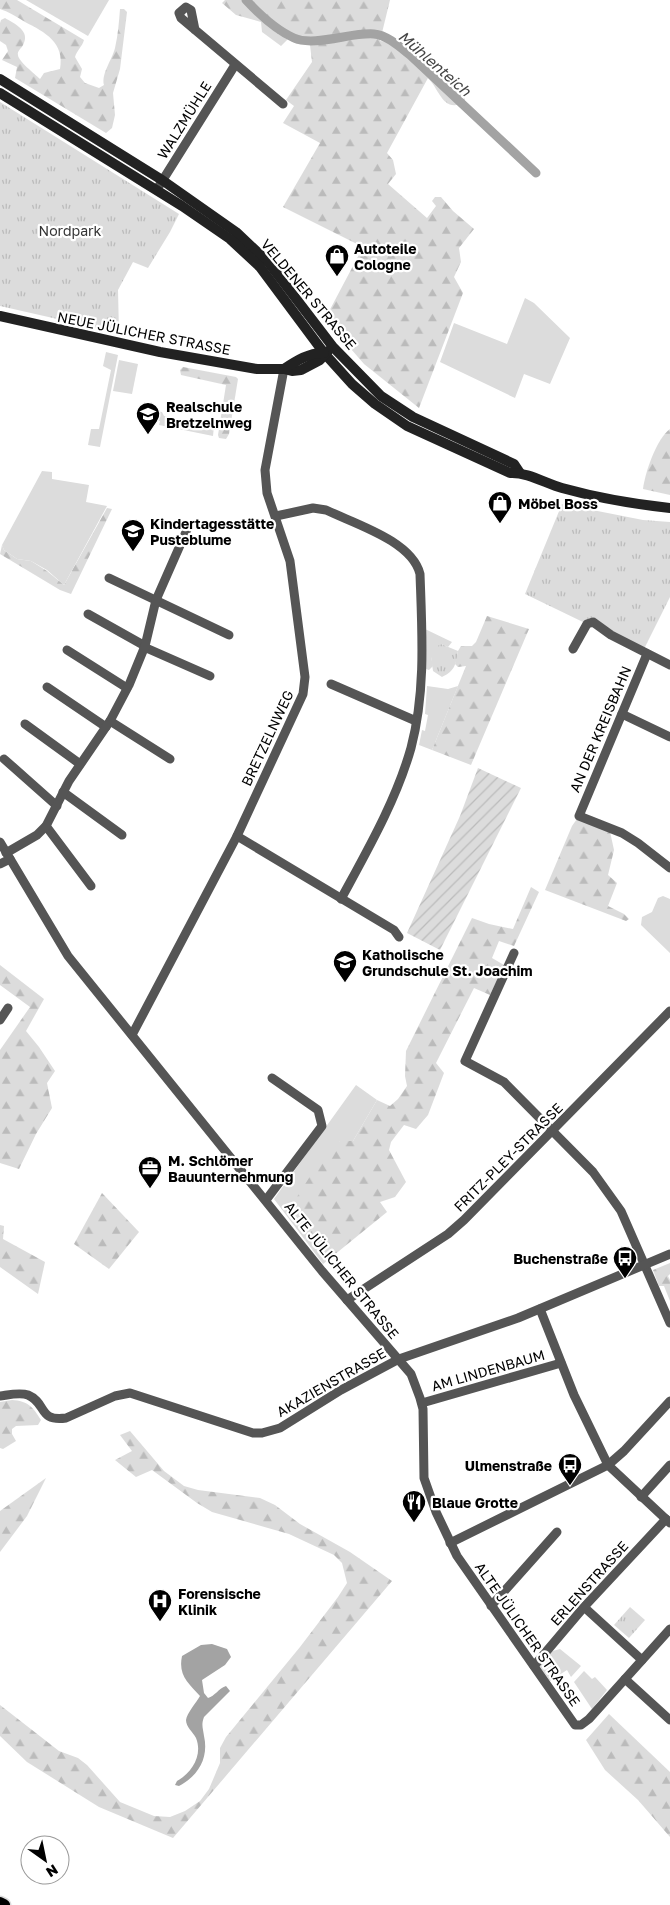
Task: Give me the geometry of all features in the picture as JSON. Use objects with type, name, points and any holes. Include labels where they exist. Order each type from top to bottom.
[{"type":"main road","points":[[0,1903],[4,1905]]},
{"type":"street","points":[[195,30],[283,104]]},
{"type":"street","name":"WALZMÜHLE","points":[[156,190],[235,65]]},
{"type":"street","name":"VELDENER STRASSE","points":[[0,79],[162,180],[236,232],[256,249],[268,262],[352,384],[374,404],[407,426],[510,473],[520,473],[551,485],[596,497],[670,508]]},
{"type":"street","name":"VELDENER STRASSE","points":[[0,93],[215,228],[249,255],[329,350]]},
{"type":"street","name":"NEUE JÜLICHER STRASSE","points":[[0,316],[173,354],[257,369],[284,369],[309,355],[329,350]]},
{"type":"street","name":"BRETZELNWEG","points":[[132,1035],[237,836],[305,686],[290,561],[267,493],[265,470],[284,369]]},
{"type":"street","points":[[276,516],[313,508],[326,510],[395,542],[414,561],[420,574],[422,678],[411,746],[396,788],[341,899]]},
{"type":"street","points":[[0,864],[46,826],[80,764],[108,724],[127,688],[145,646],[156,600],[189,525]]},
{"type":"street","points":[[109,578],[229,634]]},
{"type":"street","points":[[88,614],[145,646],[210,676]]},
{"type":"street","points":[[573,649],[588,624],[593,622],[611,635],[670,665]]},
{"type":"street","points":[[66,650],[127,688]]},
{"type":"street","name":"AN DER KREISBAHN","points":[[647,654],[579,816],[622,833],[638,842],[670,868]]},
{"type":"street","points":[[332,684],[416,721]]},
{"type":"street","points":[[48,688],[170,759]]},
{"type":"street","points":[[622,714],[670,737]]},
{"type":"street","points":[[25,724],[80,764]]},
{"type":"street","points":[[4,758],[57,806]]},
{"type":"street","points":[[64,792],[122,835]]},
{"type":"street","points":[[46,826],[91,886]]},
{"type":"street","points":[[237,836],[394,930],[400,937]]},
{"type":"street","name":"ALTE JÜLICHER STRASSE","points":[[0,842],[68,956],[347,1300],[411,1374],[422,1403],[424,1478],[429,1495],[450,1543],[491,1606],[573,1723],[578,1726],[585,1723],[625,1679]]},
{"type":"street","points":[[514,953],[460,1059],[504,1082],[554,1130],[593,1172],[621,1211],[670,1323]]},
{"type":"street","points":[[0,1020],[8,1008]]},
{"type":"street","name":"FRITZ-PLEY-STRASSE","points":[[347,1300],[448,1234],[464,1220],[670,1011]]},
{"type":"street","points":[[266,1200],[322,1126],[318,1110],[272,1078]]},
{"type":"street","name":"AKAZIENSTRASSE","points":[[0,1396],[28,1395],[51,1418],[58,1419],[66,1418],[115,1396],[130,1393],[254,1433],[262,1433],[280,1428],[350,1385],[398,1359],[540,1309],[670,1254]]},
{"type":"street","points":[[540,1309],[574,1395],[608,1465],[669,1521]]},
{"type":"street","name":"AM LINDENBAUM","points":[[422,1403],[561,1363]]},
{"type":"street","points":[[450,1543],[608,1465],[624,1451],[670,1401]]},
{"type":"street","points":[[641,1497],[670,1465]]},
{"type":"street","name":"ERLENSTRASSE","points":[[534,1666],[584,1607],[669,1521]]},
{"type":"street","points":[[491,1606],[557,1532]]},
{"type":"street","points":[[584,1607],[642,1660]]},
{"type":"street","points":[[670,1629],[625,1679],[670,1720]]},
{"type":"green space","points":[[0,0],[17,0],[84,40],[75,57],[82,69],[80,77],[85,83],[99,88],[104,85],[105,72],[114,53],[120,9],[124,9],[127,12],[120,69],[113,93],[115,115],[112,128],[106,133],[15,78],[17,67],[2,60],[8,51],[6,45],[0,41],[0,23],[5,18],[21,28],[25,40],[18,52],[19,58],[40,79],[44,73],[60,69],[61,60],[56,45],[46,34],[0,9]]},
{"type":"green space","points":[[26,0],[109,0],[88,36]]},
{"type":"green space","points":[[225,0],[390,0],[380,41],[402,44],[465,92],[465,102],[452,105],[443,99],[428,78],[387,153],[393,160],[396,174],[388,184],[427,218],[436,206],[432,201],[435,197],[441,197],[453,211],[474,229],[459,248],[461,262],[454,277],[463,293],[419,408],[364,364],[325,319],[363,247],[283,207],[320,143],[283,123],[294,106],[286,100],[312,62],[310,45],[295,43],[288,39],[281,46],[262,32],[261,22],[236,15],[222,3]]},
{"type":"green space","name":"Nordpark","points":[[0,102],[179,214],[148,268],[133,262],[118,290],[119,333],[0,306]]},
{"type":"green space","points":[[525,298],[534,303],[570,338],[550,384],[524,374],[515,398],[440,362],[454,323],[507,344]]},
{"type":"green space","points":[[106,352],[118,355],[100,447],[88,445],[91,429],[99,429],[111,370],[103,366]]},
{"type":"green space","points":[[119,360],[138,364],[132,394],[113,391]]},
{"type":"green space","points":[[183,367],[236,377],[238,379],[229,434],[226,439],[219,438],[218,435],[226,385],[181,375],[180,370]]},
{"type":"green space","points":[[149,410],[162,412],[164,416],[214,426],[213,436],[159,425],[160,421],[148,420]]},
{"type":"green space","points":[[670,429],[670,495],[643,489],[646,474],[656,447]]},
{"type":"green space","points":[[42,471],[52,472],[52,479],[89,485],[86,502],[107,506],[64,585],[47,570],[31,561],[17,559],[4,550],[2,545]]},
{"type":"green space","points":[[562,504],[643,520],[670,522],[670,597],[643,651],[525,594]]},
{"type":"green space","points":[[107,508],[112,509],[71,594],[60,590],[0,554],[2,545],[4,550],[17,559],[31,561],[64,585]]},
{"type":"green space","points":[[487,616],[529,629],[471,765],[432,750],[466,666],[458,667],[455,664],[458,651],[461,646],[472,646],[476,642]]},
{"type":"green space","points":[[425,629],[452,642],[448,647],[441,644],[431,657],[433,666],[429,670],[426,669]]},
{"type":"green space","points":[[441,644],[458,651],[454,667],[442,677],[433,671],[431,657],[431,650]]},
{"type":"green space","points":[[427,686],[448,689],[458,686],[432,750],[419,745],[422,730],[425,731],[428,715],[425,714]]},
{"type":"green space","points":[[478,768],[521,788],[440,950],[407,933],[460,816]]},
{"type":"green space","points":[[579,816],[609,827],[614,850],[608,875],[617,883],[608,906],[624,914],[629,919],[626,921],[545,890],[572,826]]},
{"type":"green space","points":[[531,887],[539,892],[514,946],[499,941],[492,958],[504,965],[490,995],[474,988],[436,1063],[444,1073],[428,1115],[416,1129],[404,1125],[391,1142],[389,1150],[406,1182],[395,1197],[380,1202],[387,1212],[323,1264],[305,1240],[315,1225],[295,1200],[330,1145],[335,1146],[340,1141],[353,1141],[377,1100],[390,1106],[398,1099],[407,1086],[405,1076],[406,1051],[472,918],[513,929]]},
{"type":"green space","points":[[663,896],[670,899],[670,953],[641,925],[642,917],[652,912],[658,898]]},
{"type":"green space","points":[[0,965],[44,999],[26,1031],[55,1071],[47,1083],[52,1108],[36,1134],[19,1169],[0,1163],[0,1050],[30,1007],[0,985]]},
{"type":"green space","points":[[356,1085],[377,1100],[353,1141],[340,1141],[315,1225],[305,1240],[274,1199]]},
{"type":"green space","points":[[102,1193],[139,1232],[109,1269],[74,1244]]},
{"type":"green space","points":[[0,1225],[4,1226],[3,1239],[45,1262],[38,1294],[0,1267]]},
{"type":"green space","points":[[670,1263],[670,1274],[668,1276],[670,1280],[670,1301],[664,1286],[659,1286],[653,1270]]},
{"type":"green space","points":[[12,1400],[29,1405],[41,1420],[38,1425],[16,1426],[12,1429],[12,1434],[16,1441],[3,1449],[0,1448],[0,1402]]},
{"type":"green space","points":[[130,1431],[164,1471],[184,1486],[198,1490],[260,1498],[275,1505],[300,1524],[350,1552],[392,1581],[173,1838],[99,1807],[27,1762],[0,1736],[0,1705],[59,1751],[78,1758],[87,1765],[120,1802],[154,1816],[170,1817],[185,1811],[200,1801],[209,1789],[220,1763],[220,1748],[226,1737],[300,1647],[347,1583],[342,1563],[334,1555],[289,1534],[212,1512],[152,1470],[136,1477],[115,1460],[132,1451],[120,1435]]},
{"type":"green space","points":[[46,1478],[27,1516],[0,1552],[0,1511]]},
{"type":"green space","points":[[630,1607],[645,1620],[629,1638],[614,1625]]},
{"type":"green space","points":[[560,1649],[581,1666],[571,1677],[567,1670],[550,1681],[538,1664],[549,1652]]},
{"type":"green space","points":[[584,1671],[592,1679],[595,1677],[607,1690],[592,1709],[574,1682]]},
{"type":"green space","points":[[609,1714],[670,1772],[670,1837],[638,1800],[605,1770],[586,1740]]},
{"type":"shaded area","points":[[212,1644],[227,1649],[231,1657],[225,1665],[202,1680],[204,1693],[208,1698],[226,1686],[230,1691],[204,1717],[205,1752],[203,1759],[197,1772],[179,1786],[175,1785],[177,1781],[187,1773],[197,1757],[198,1744],[186,1720],[200,1696],[188,1683],[183,1674],[181,1668],[182,1656],[201,1645]]},
{"type":"waterway","name":"Mühlenteich","points":[[246,0],[274,26],[294,38],[312,41],[374,34],[388,39],[410,55],[536,173]]},
{"type":"place","name":"Autoteile Cologne","points":[[337,277]]},
{"type":"place","name":"Realschule Bretzelnweg","points":[[148,435]]},
{"type":"place","name":"Möbel Boss","points":[[500,524]]},
{"type":"place","name":"Kindertagesstätte Pusteblume","points":[[133,552]]},
{"type":"place","name":"Katholische Grundschule St. Joachim","points":[[345,983]]},
{"type":"place","name":"M. Schlömer Bauunternehmung","points":[[150,1189]]},
{"type":"place","name":"Buchenstraße","points":[[625,1279]]},
{"type":"place","name":"Ulmenstraße","points":[[570,1486]]},
{"type":"place","name":"Blaue Grotte","points":[[414,1523]]},
{"type":"place","name":"Forensische Klinik","points":[[160,1622]]}]
